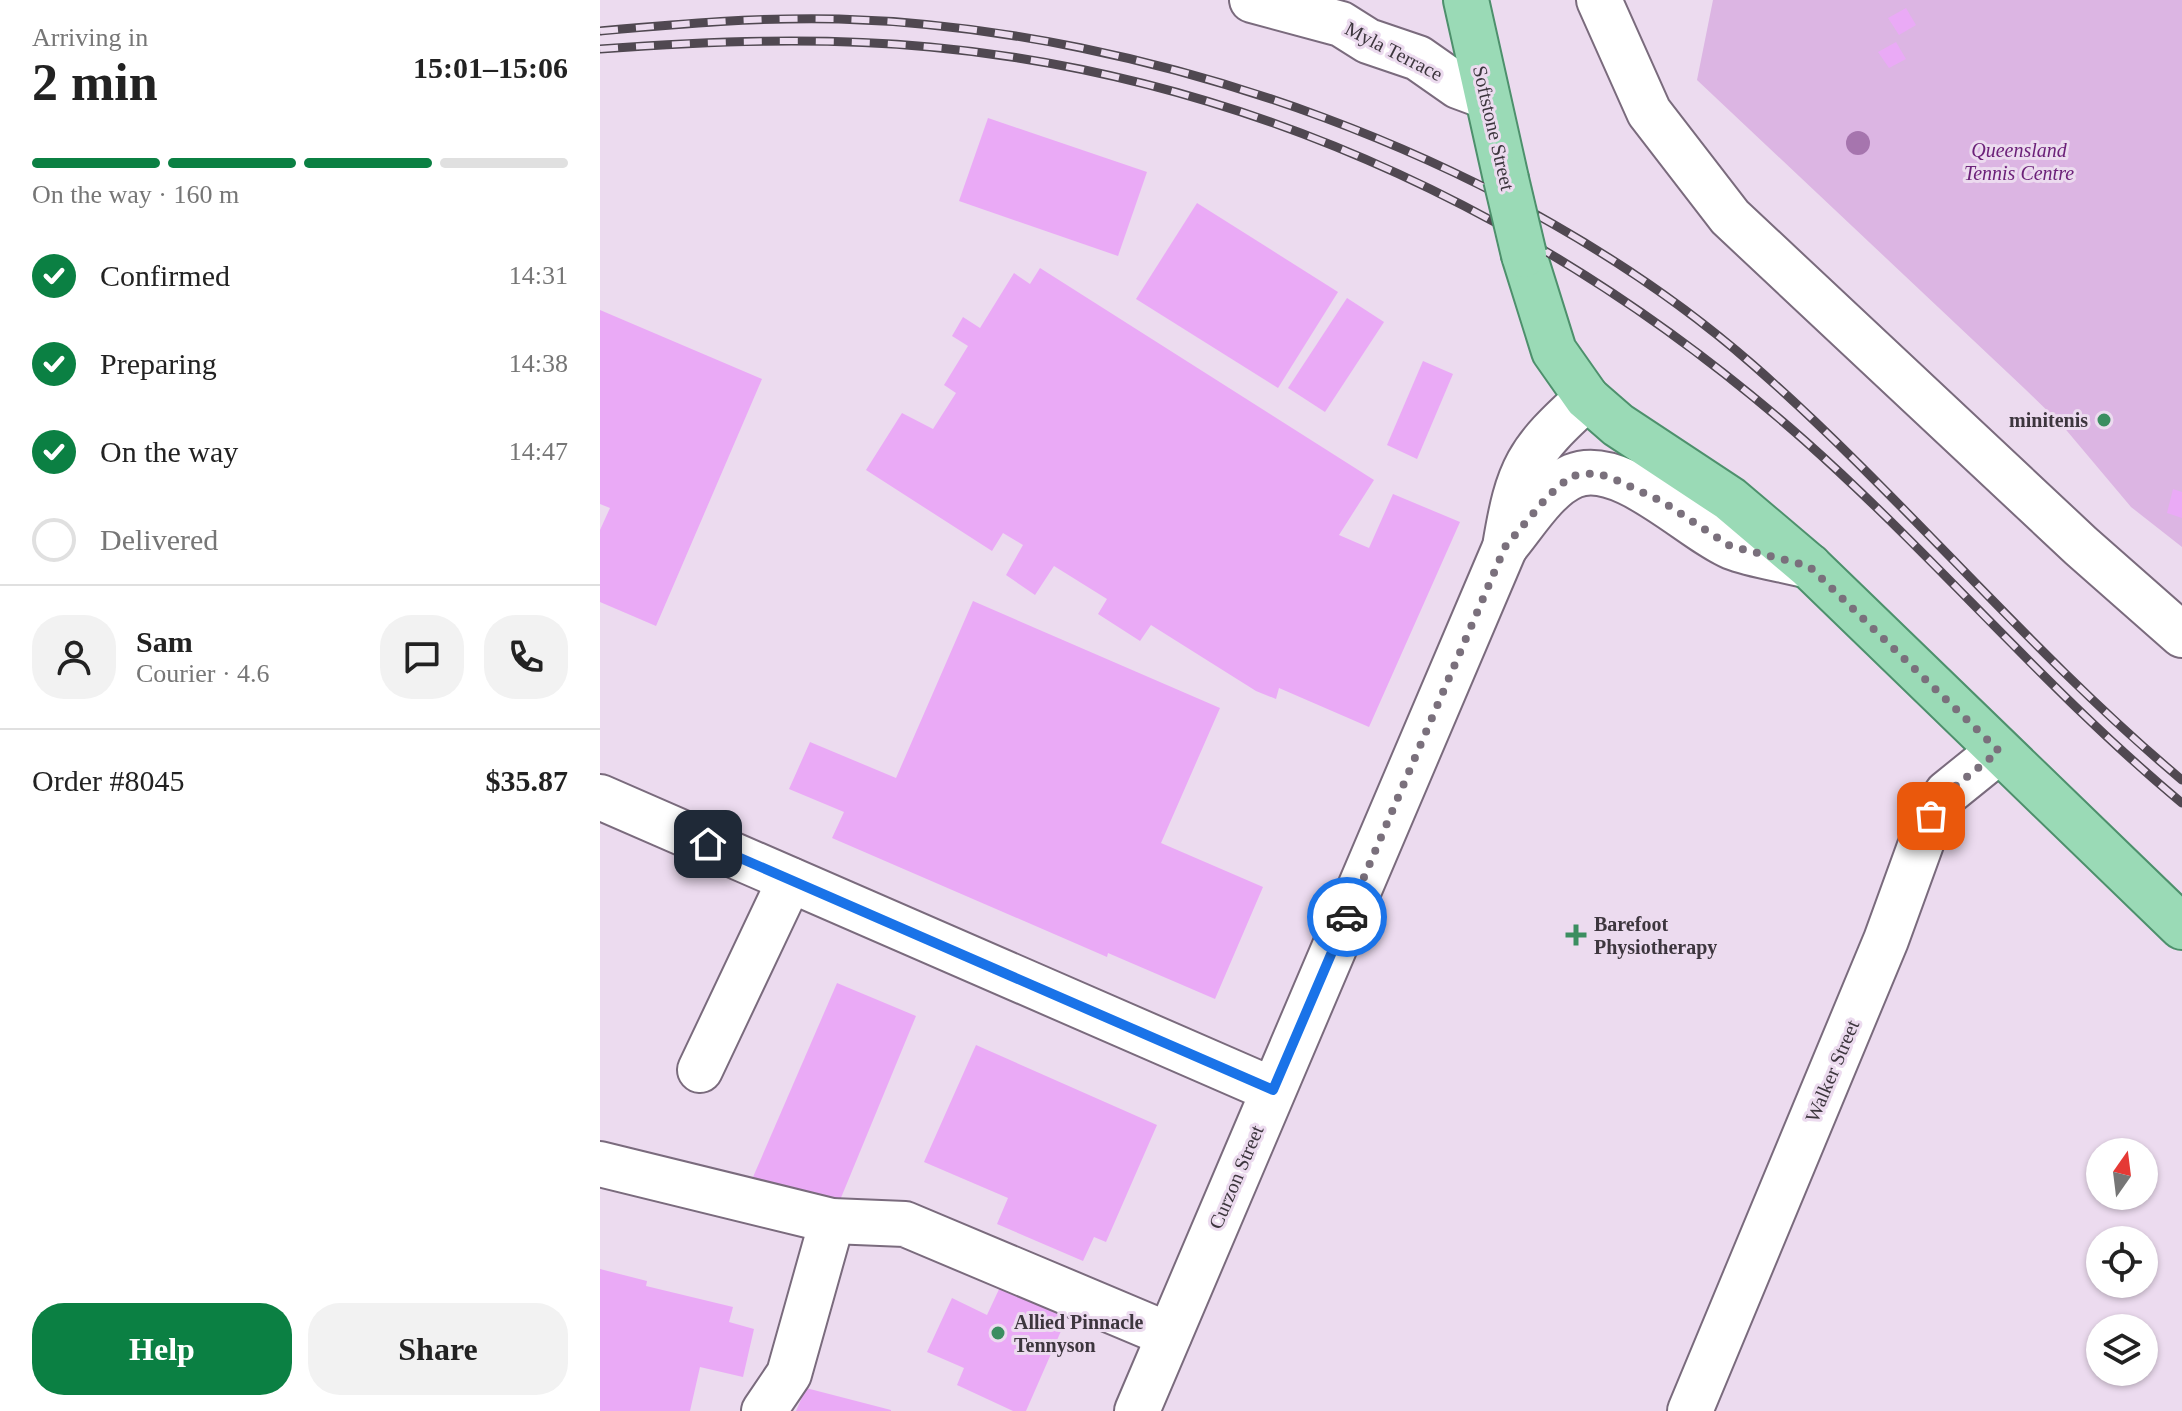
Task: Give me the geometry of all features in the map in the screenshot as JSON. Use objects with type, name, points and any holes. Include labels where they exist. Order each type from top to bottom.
[{"type":"main road","name":"Softstone Street","points":[[1466,0],[1485,96],[1524,255],[1554,351],[1587,398],[1618,425],[1730,499],[1809,566],[2182,927]]},
{"type":"street","name":"Myla Terrace","points":[[1252,0],[1341,24],[1368,41],[1418,58],[1458,86],[1485,96]]},
{"type":"street","points":[[1599,0],[1649,112],[1730,217],[2081,546],[2182,635]]},
{"type":"street","name":"Curzon Street","points":[[1137,1411],[1505,547],[1515,489],[1544,438],[1587,398]]},
{"type":"street","name":"Curzon Street","points":[[1505,547],[1559,485],[1571,476],[1595,473],[1663,502],[1730,546],[1809,566]]},
{"type":"street","name":"Walker Street","points":[[1690,1411],[1886,940],[1931,816],[1947,793],[1999,751]]},
{"type":"street","points":[[600,797],[1273,1090]]},
{"type":"street","points":[[700,1070],[790,880]]},
{"type":"street","points":[[600,1164],[832,1221],[905,1224],[1169,1335]]},
{"type":"street","points":[[764,1411],[789,1374],[832,1221]]},
{"type":"green space","name":"Queensland Tennis Centre","points":[[1713,0],[2182,0],[2182,547],[2131,507],[2062,425],[1697,80]]},
{"type":"building","points":[[1906,8],[1916,25],[1899,35],[1888,18]]},
{"type":"building","points":[[1896,42],[1906,59],[1889,68],[1878,52]]},
{"type":"building","points":[[988,118],[1147,172],[1118,256],[959,201]]},
{"type":"building","points":[[1197,203],[1338,292],[1278,388],[1136,299]]},
{"type":"building","points":[[1040,268],[1374,480],[1339,535],[1369,548],[1393,494],[1460,522],[1369,727],[1279,688],[1276,699],[1256,691],[1151,625],[1140,641],[1098,614],[1107,599],[1054,566],[1035,595],[1006,575],[1023,545],[1003,533],[992,551],[866,470],[902,413],[933,429],[956,393],[944,385],[968,346],[952,336],[963,317],[980,328],[1014,273],[1030,284]]},
{"type":"building","points":[[1347,298],[1384,322],[1325,412],[1288,388]]},
{"type":"building","points":[[600,310],[762,379],[656,626],[600,602],[600,530],[610,508],[600,504]]},
{"type":"building","points":[[1423,361],[1453,374],[1417,459],[1387,445]]},
{"type":"building","points":[[2173,489],[2182,492],[2182,518],[2167,513]]},
{"type":"building","points":[[973,601],[1220,708],[1161,843],[1263,887],[1215,999],[1108,953],[1107,957],[832,838],[844,812],[789,789],[810,742],[896,778]]},
{"type":"building","points":[[837,983],[916,1016],[838,1205],[750,1184]]},
{"type":"building","points":[[976,1045],[1157,1125],[1106,1242],[1094,1237],[1083,1261],[997,1224],[1008,1198],[924,1162]]},
{"type":"building","points":[[600,1269],[647,1281],[646,1286],[733,1307],[729,1322],[754,1329],[743,1377],[700,1367],[690,1411],[600,1411]]},
{"type":"building","name":"Allied Pinnacle Tennyson","points":[[1001,1285],[1068,1315],[1026,1411],[1013,1411],[957,1385],[964,1368],[927,1352],[952,1298],[987,1315]]},
{"type":"building","points":[[806,1388],[891,1410],[891,1411],[796,1411]]},
{"type":"railway","points":[[600,31],[809,19],[958,28],[1080,48],[1203,78],[1324,118],[1442,167],[1554,224],[1658,290],[1752,364],[1861,466],[2071,679],[2182,780]]},
{"type":"railway","points":[[600,49],[724,42],[848,42],[930,47],[1052,64],[1170,91],[1286,128],[1398,174],[1506,229],[1610,292],[1710,362],[1852,484],[2084,715],[2182,803]]},
{"type":"way so far","points":[[1347,917],[1505,547],[1559,485],[1571,476],[1582,473],[1612,478],[1649,495],[1730,546],[1809,566],[1849,602],[1999,751],[1947,793],[1931,816]]},
{"type":"place","name":"minitenis","points":[[2104,420]]},
{"type":"place","name":"Barefoot Physiotherapy","points":[[1576,935]]},
{"type":"place","name":"Allied Pinnacle Tennyson","points":[[998,1333]]},
{"type":"route","points":[[708,844],[1273,1090],[1347,917]]}]
